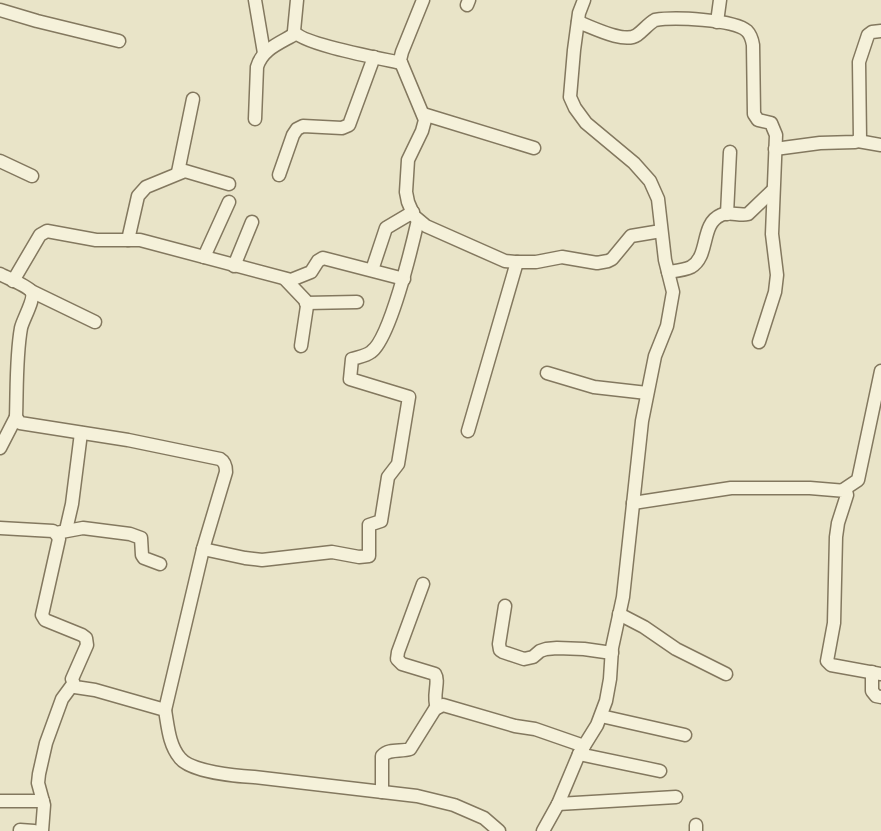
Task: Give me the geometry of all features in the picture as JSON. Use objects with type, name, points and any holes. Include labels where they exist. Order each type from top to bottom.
[{"type":"street","points":[[5,0],[0,10],[119,41]]},
{"type":"street","points":[[255,0],[264,53]]},
{"type":"street","points":[[295,34],[297,0]]},
{"type":"street","points":[[423,0],[402,52],[401,63],[425,120],[408,160],[406,192],[408,202],[415,216],[426,226],[505,261],[517,262],[536,262],[562,257],[597,263],[608,261],[612,259],[631,236],[661,231]]},
{"type":"street","points":[[543,831],[558,804],[582,750],[601,716],[610,679],[612,653],[623,597],[642,421],[655,356],[667,326],[673,292],[665,260],[658,199],[650,181],[634,162],[586,123],[575,108],[570,97],[570,82],[578,22],[584,0]]},
{"type":"street","points":[[717,22],[720,0]]},
{"type":"street","points":[[578,22],[623,38],[637,35],[648,24],[656,20],[717,22],[736,25],[748,31],[754,45],[754,114],[758,120],[771,123],[776,135],[772,234],[777,275],[775,292],[760,342]]},
{"type":"street","points":[[858,141],[861,129],[859,62],[868,35],[872,32],[881,31]]},
{"type":"street","points":[[255,119],[259,59],[264,53],[295,34]]},
{"type":"street","points":[[295,34],[326,46],[401,63]]},
{"type":"street","points":[[279,175],[297,129],[303,126],[342,128],[349,125],[374,57]]},
{"type":"street","points":[[178,172],[193,99]]},
{"type":"street","points":[[423,114],[534,148]]},
{"type":"street","points":[[775,149],[820,143],[858,141],[881,145]]},
{"type":"street","points":[[727,214],[730,152]]},
{"type":"street","points":[[0,161],[32,176]]},
{"type":"street","points":[[128,240],[138,196],[142,190],[178,172],[191,172],[229,184]]},
{"type":"street","points":[[668,272],[690,267],[696,263],[711,222],[720,215],[748,214],[773,190]]},
{"type":"street","points":[[204,258],[229,202]]},
{"type":"street","points":[[372,270],[386,228],[415,216]]},
{"type":"street","points":[[203,549],[262,560],[332,552],[359,557],[369,556],[370,524],[381,521],[388,477],[398,464],[409,397],[350,379],[352,359],[371,352],[379,344],[404,279],[415,216]]},
{"type":"street","points":[[234,266],[252,222]]},
{"type":"street","points":[[13,281],[43,232],[96,240],[140,240],[285,279],[295,279],[310,272],[318,261],[323,258],[404,279]]},
{"type":"street","points":[[468,431],[517,262]]},
{"type":"street","points":[[0,274],[95,322]]},
{"type":"street","points":[[285,279],[299,292],[306,303],[307,314],[301,346]]},
{"type":"street","points":[[0,448],[16,417],[20,336],[24,317],[32,300],[31,291]]},
{"type":"street","points":[[306,303],[357,302]]},
{"type":"street","points":[[632,503],[731,488],[843,490],[858,480],[881,371]]},
{"type":"street","points":[[547,373],[594,387],[647,394]]},
{"type":"street","points":[[16,417],[26,425],[128,440],[224,461],[226,472],[203,549],[165,710],[170,740],[180,760],[198,768],[230,776],[417,796],[454,805],[484,818],[498,831]]},
{"type":"street","points":[[42,831],[43,801],[38,783],[46,743],[62,699],[73,684],[72,679],[87,645],[86,638],[82,635],[45,620],[42,615],[59,539],[72,504],[81,433]]},
{"type":"street","points":[[843,490],[847,492],[847,495],[838,523],[836,537],[834,623],[827,661],[831,665],[876,673],[872,691],[876,696],[881,697]]},
{"type":"street","points":[[0,528],[61,532],[83,528],[138,536],[142,542],[142,556],[160,564]]},
{"type":"street","points":[[423,584],[397,659],[402,664],[434,674],[437,679],[434,693],[437,708]]},
{"type":"street","points":[[505,606],[499,644],[500,650],[503,652],[524,659],[533,657],[546,649],[557,648],[612,653]]},
{"type":"street","points":[[619,614],[644,627],[676,648],[726,674]]},
{"type":"street","points":[[73,684],[165,710]]},
{"type":"street","points":[[382,792],[382,756],[388,752],[410,749],[437,708],[443,705],[515,726],[535,729],[582,750],[660,771]]},
{"type":"street","points":[[601,716],[685,734]]},
{"type":"street","points":[[558,804],[676,797]]},
{"type":"street","points":[[0,801],[43,801]]},
{"type":"street","points":[[20,830],[34,831]]}]
